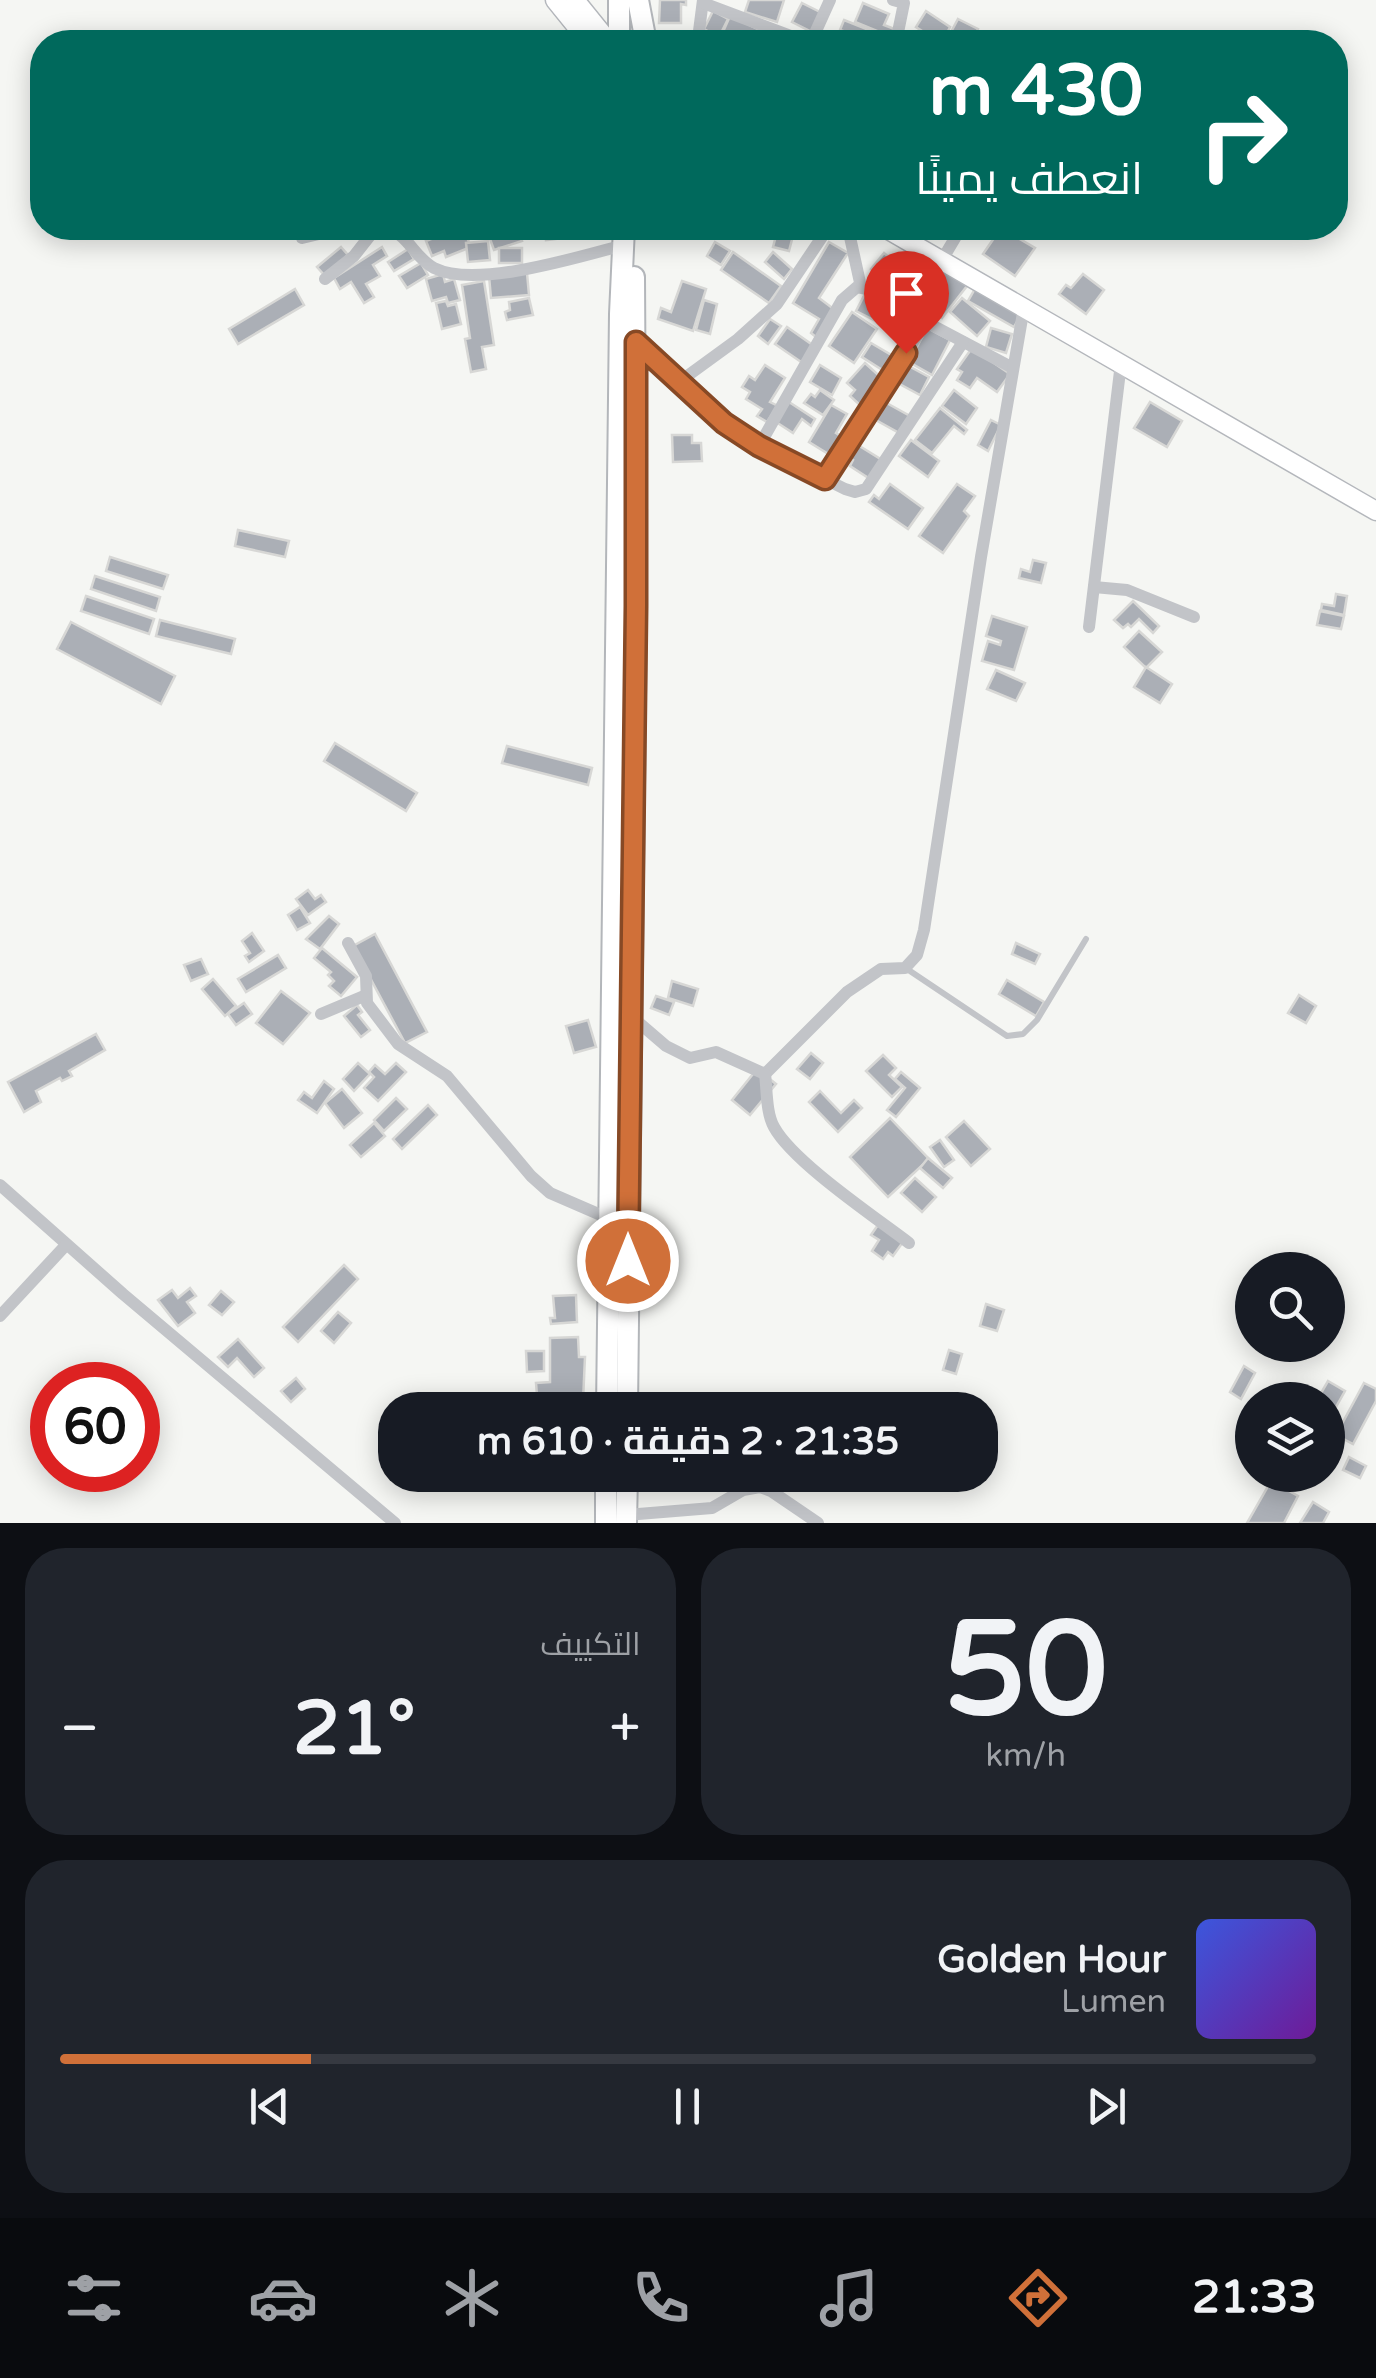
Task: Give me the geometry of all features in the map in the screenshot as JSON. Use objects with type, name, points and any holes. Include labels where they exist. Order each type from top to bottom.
[{"type":"main road","points":[[619,0],[619,30]]},
{"type":"main road","points":[[638,0],[644,30]]},
{"type":"main road","points":[[607,1392],[620,314],[627,240]]},
{"type":"main road","points":[[627,1392],[636,606],[636,342],[629,240]]},
{"type":"main road","points":[[606,1492],[606,1523]]},
{"type":"main road","points":[[626,1519],[627,1492]]},
{"type":"street","points":[[555,0],[579,30]]},
{"type":"street","points":[[575,0],[599,30]]},
{"type":"street","points":[[815,30],[830,0]]},
{"type":"street","points":[[700,30],[703,1],[778,30]]},
{"type":"street","points":[[897,30],[900,1]]},
{"type":"street","points":[[325,279],[354,256],[367,240]]},
{"type":"street","points":[[409,240],[428,265],[462,274],[548,264],[610,240]]},
{"type":"street","points":[[679,382],[738,339],[776,304],[820,240]]},
{"type":"street","points":[[850,240],[860,287]]},
{"type":"street","points":[[906,240],[1376,511]]},
{"type":"street","points":[[942,260],[954,240]]},
{"type":"street","points":[[759,446],[842,300],[860,287],[877,291],[1012,368]]},
{"type":"street","points":[[766,1074],[847,992],[881,970],[906,968],[917,955],[1024,307]]},
{"type":"street","points":[[825,479],[926,322]]},
{"type":"street","points":[[636,342],[724,423],[759,446],[850,491],[870,486],[963,342]]},
{"type":"street","points":[[1089,626],[1122,363]]},
{"type":"street","points":[[1094,587],[1126,590],[1194,617]]},
{"type":"street","points":[[348,943],[366,976],[364,996],[398,1044],[447,1076],[531,1176],[570,1204],[610,1219]]},
{"type":"street","points":[[321,1014],[364,996]]},
{"type":"street","points":[[629,1015],[666,1046],[690,1058],[716,1052],[766,1074]]},
{"type":"street","points":[[766,1074],[772,1124],[787,1144],[909,1243]]},
{"type":"street","points":[[0,1185],[395,1523]]},
{"type":"street","points":[[0,1316],[66,1245]]},
{"type":"street","points":[[626,1519],[712,1508],[743,1490],[760,1487],[818,1523]]},
{"type":"lane","points":[[906,968],[1007,1036],[1023,1034],[1037,1020],[1086,939]]},
{"type":"building","points":[[660,0],[686,0],[686,5],[681,4],[681,23],[659,23]]},
{"type":"building","points":[[749,0],[784,0],[777,22],[745,12]]},
{"type":"building","points":[[802,3],[822,13],[813,30],[792,22]]},
{"type":"building","points":[[863,3],[889,14],[884,25],[897,30],[874,30],[855,22]]},
{"type":"building","points":[[713,11],[728,19],[722,30],[704,29]]},
{"type":"building","points":[[926,11],[950,27],[921,30],[916,27]]},
{"type":"building","points":[[730,16],[760,30],[724,30]]},
{"type":"building","points":[[958,19],[978,29],[978,30],[952,30]]},
{"type":"building","points":[[844,20],[869,30],[840,30]]},
{"type":"building","points":[[468,240],[471,247],[446,257],[444,251],[432,256],[426,241]]},
{"type":"building","points":[[490,240],[522,241],[494,250]]},
{"type":"building","points":[[775,240],[792,240],[789,251],[773,247]]},
{"type":"building","points":[[993,240],[1021,240],[1035,248],[1015,276],[983,254]]},
{"type":"building","points":[[488,241],[490,260],[468,262],[466,243]]},
{"type":"building","points":[[715,242],[730,251],[721,265],[707,256]]},
{"type":"building","points":[[829,242],[848,253],[819,298],[835,310],[817,338],[811,333],[819,319],[793,303]]},
{"type":"building","points":[[341,247],[348,255],[325,276],[317,267]]},
{"type":"building","points":[[382,247],[387,256],[373,265],[380,276],[366,284],[374,297],[364,303],[351,282],[340,289],[334,278]]},
{"type":"building","points":[[499,248],[522,248],[522,263],[499,263]]},
{"type":"building","points":[[408,249],[414,259],[394,271],[388,262]]},
{"type":"building","points":[[917,249],[967,286],[942,318],[927,307],[938,293],[904,267]]},
{"type":"building","points":[[733,252],[781,286],[769,303],[721,270]]},
{"type":"building","points":[[773,252],[792,269],[784,279],[765,262]]},
{"type":"building","points":[[884,253],[899,266],[886,282],[871,269]]},
{"type":"building","points":[[421,263],[428,275],[407,288],[399,276]]},
{"type":"building","points":[[527,273],[529,295],[491,298],[489,276]]},
{"type":"building","points":[[443,274],[445,282],[454,279],[460,300],[448,303],[446,297],[432,301],[426,279]]},
{"type":"building","points":[[1083,274],[1104,290],[1086,314],[1059,294],[1066,285],[1071,288]]},
{"type":"building","points":[[484,281],[494,345],[482,347],[486,369],[471,372],[462,285]]},
{"type":"building","points":[[682,281],[706,289],[693,331],[658,319],[661,308],[671,312]]},
{"type":"building","points":[[976,287],[1022,313],[1014,327],[968,301]]},
{"type":"building","points":[[295,289],[304,305],[238,344],[229,329]]},
{"type":"building","points":[[866,292],[896,306],[886,326],[856,311]]},
{"type":"building","points":[[529,298],[533,315],[507,320],[509,302]]},
{"type":"building","points":[[962,298],[990,321],[977,336],[950,312]]},
{"type":"building","points":[[704,300],[717,304],[710,334],[696,330]]},
{"type":"building","points":[[446,301],[448,306],[456,304],[461,324],[442,329],[436,303]]},
{"type":"building","points":[[901,311],[921,324],[910,342],[889,329]]},
{"type":"building","points":[[852,312],[877,329],[854,363],[829,346]]},
{"type":"building","points":[[770,319],[781,326],[768,344],[758,336]]},
{"type":"building","points":[[787,327],[814,346],[804,364],[775,344]]},
{"type":"building","points":[[927,328],[950,340],[932,375],[909,362]]},
{"type":"building","points":[[991,328],[1012,334],[1006,353],[986,347]]},
{"type":"building","points":[[871,343],[893,356],[884,371],[862,357]]},
{"type":"building","points":[[972,348],[1010,374],[997,392],[977,378],[970,388],[957,380],[962,372],[957,369]]},
{"type":"building","points":[[865,363],[886,382],[861,406],[850,396],[855,390],[847,383]]},
{"type":"building","points":[[903,363],[929,377],[920,395],[894,381]]},
{"type":"building","points":[[765,365],[785,378],[770,402],[778,406],[767,422],[757,416],[762,409],[746,399],[750,392],[742,387],[749,376],[755,380]]},
{"type":"building","points":[[820,365],[841,378],[832,395],[810,382]]},
{"type":"building","points":[[820,390],[834,400],[823,415],[804,403]]},
{"type":"building","points":[[954,390],[977,408],[966,424],[942,406]]},
{"type":"building","points":[[883,401],[910,416],[901,434],[874,419]]},
{"type":"building","points":[[789,402],[815,419],[811,426],[802,419],[793,433],[776,422]]},
{"type":"building","points":[[1150,402],[1182,421],[1167,447],[1134,428]]},
{"type":"building","points":[[831,405],[847,414],[830,455],[809,442]]},
{"type":"building","points":[[940,408],[967,430],[964,434],[954,426],[932,453],[915,440]]},
{"type":"building","points":[[991,420],[1001,425],[988,451],[978,445]]},
{"type":"building","points":[[672,435],[692,435],[692,443],[701,443],[702,461],[673,462]]},
{"type":"building","points":[[911,440],[939,461],[928,477],[899,456]]},
{"type":"building","points":[[853,442],[882,460],[870,479],[850,466],[853,460],[845,455]]},
{"type":"building","points":[[890,484],[923,508],[908,529],[869,502],[874,495],[879,499]]},
{"type":"building","points":[[957,484],[975,496],[964,511],[969,516],[943,553],[919,536]]},
{"type":"building","points":[[238,530],[289,541],[285,557],[235,546]]},
{"type":"building","points":[[110,557],[168,575],[163,589],[106,571]]},
{"type":"building","points":[[1033,560],[1046,563],[1041,583],[1019,578],[1021,569],[1030,572]]},
{"type":"building","points":[[95,576],[160,597],[156,611],[91,589]]},
{"type":"building","points":[[1336,594],[1347,596],[1344,615],[1321,610],[1322,604],[1334,606]]},
{"type":"building","points":[[86,596],[154,619],[149,634],[81,611]]},
{"type":"building","points":[[1133,601],[1159,626],[1153,633],[1139,619],[1131,627],[1128,624],[1123,628],[1114,620]]},
{"type":"building","points":[[1320,611],[1344,616],[1341,629],[1317,625]]},
{"type":"building","points":[[992,616],[1027,627],[1014,670],[982,661],[988,641],[1000,645],[1001,641],[986,636]]},
{"type":"building","points":[[160,620],[235,639],[231,654],[156,636]]},
{"type":"building","points":[[71,622],[175,676],[161,704],[57,649]]},
{"type":"building","points":[[1139,631],[1162,652],[1146,668],[1124,647]]},
{"type":"building","points":[[1146,667],[1172,684],[1160,703],[1134,687]]},
{"type":"building","points":[[996,670],[1025,683],[1016,701],[987,689]]},
{"type":"building","points":[[335,743],[417,793],[406,811],[324,761]]},
{"type":"building","points":[[507,746],[592,768],[588,785],[502,763]]},
{"type":"building","points":[[308,890],[315,899],[321,895],[326,902],[308,915],[296,899]]},
{"type":"building","points":[[300,907],[310,923],[297,930],[288,915]]},
{"type":"building","points":[[329,916],[339,924],[320,949],[306,939]]},
{"type":"building","points":[[252,933],[264,951],[249,962],[245,956],[250,953],[242,941]]},
{"type":"building","points":[[375,934],[427,1032],[405,1043],[353,946]]},
{"type":"building","points":[[1016,943],[1040,954],[1035,964],[1012,954]]},
{"type":"building","points":[[322,948],[357,977],[341,996],[329,986],[334,981],[328,975],[331,972],[314,958]]},
{"type":"building","points":[[278,955],[286,968],[246,992],[238,979]]},
{"type":"building","points":[[201,959],[208,974],[191,981],[184,965]]},
{"type":"building","points":[[213,979],[236,1006],[225,1016],[202,989]]},
{"type":"building","points":[[1007,980],[1044,1002],[1036,1016],[999,994]]},
{"type":"building","points":[[672,981],[698,989],[693,1006],[668,998]]},
{"type":"building","points":[[281,991],[310,1013],[283,1044],[256,1023]]},
{"type":"building","points":[[1299,995],[1316,1006],[1306,1023],[1288,1013]]},
{"type":"building","points":[[656,996],[674,1002],[669,1015],[651,1008]]},
{"type":"building","points":[[244,1003],[252,1014],[236,1025],[228,1014]]},
{"type":"building","points":[[357,1005],[362,1012],[358,1015],[370,1030],[361,1037],[344,1016]]},
{"type":"building","points":[[588,1020],[596,1047],[574,1053],[566,1026]]},
{"type":"building","points":[[96,1034],[105,1050],[69,1071],[72,1076],[36,1091],[41,1102],[24,1112],[8,1082]]},
{"type":"building","points":[[811,1053],[823,1063],[810,1079],[797,1069]]},
{"type":"building","points":[[883,1055],[896,1068],[889,1075],[902,1087],[892,1097],[866,1071]]},
{"type":"building","points":[[358,1063],[370,1074],[354,1091],[343,1079]]},
{"type":"building","points":[[396,1063],[406,1072],[378,1101],[364,1088],[374,1077],[369,1072],[375,1065],[385,1074]]},
{"type":"building","points":[[757,1069],[776,1084],[750,1115],[732,1100]]},
{"type":"building","points":[[901,1072],[920,1088],[896,1117],[887,1110],[905,1088],[895,1079]]},
{"type":"building","points":[[324,1081],[334,1089],[317,1113],[298,1100],[304,1092],[312,1098]]},
{"type":"building","points":[[342,1089],[362,1113],[344,1128],[325,1103]]},
{"type":"building","points":[[820,1091],[841,1113],[854,1100],[862,1108],[838,1132],[809,1102]]},
{"type":"building","points":[[396,1098],[407,1109],[384,1131],[374,1120]]},
{"type":"building","points":[[428,1105],[437,1115],[402,1149],[393,1139]]},
{"type":"building","points":[[890,1118],[929,1159],[888,1197],[850,1157]]},
{"type":"building","points":[[964,1121],[990,1149],[971,1166],[946,1137]]},
{"type":"building","points":[[374,1123],[385,1136],[361,1157],[350,1145]]},
{"type":"building","points":[[940,1140],[954,1160],[944,1167],[930,1147]]},
{"type":"building","points":[[928,1158],[952,1178],[943,1188],[920,1168]]},
{"type":"building","points":[[915,1178],[936,1197],[922,1212],[901,1193]]},
{"type":"building","points":[[880,1222],[903,1242],[893,1256],[888,1252],[883,1259],[872,1251],[879,1240],[871,1235]]},
{"type":"building","points":[[344,1265],[358,1279],[298,1342],[283,1327]]},
{"type":"building","points":[[190,1288],[196,1296],[187,1302],[195,1313],[178,1326],[158,1300],[172,1290],[178,1298]]},
{"type":"building","points":[[221,1291],[234,1302],[222,1315],[209,1305]]},
{"type":"building","points":[[576,1295],[577,1322],[551,1324],[550,1318],[555,1318],[553,1296]]},
{"type":"building","points":[[986,1304],[1004,1310],[997,1331],[980,1326]]},
{"type":"building","points":[[338,1312],[351,1323],[334,1343],[321,1331]]},
{"type":"building","points":[[578,1337],[579,1357],[585,1357],[583,1392],[537,1392],[536,1383],[550,1382],[550,1338]]},
{"type":"building","points":[[238,1339],[264,1368],[254,1377],[237,1358],[228,1367],[218,1357]]},
{"type":"building","points":[[949,1350],[962,1354],[956,1374],[943,1370]]},
{"type":"building","points":[[526,1351],[544,1351],[544,1371],[527,1372]]},
{"type":"building","points":[[1244,1366],[1255,1373],[1250,1382],[1235,1382]]},
{"type":"building","points":[[296,1378],[305,1389],[291,1402],[281,1391]]},
{"type":"building","points":[[1364,1383],[1376,1389],[1376,1401],[1353,1444],[1345,1440],[1345,1418]]},
{"type":"building","points":[[1349,1457],[1366,1466],[1360,1478],[1345,1471]]},
{"type":"building","points":[[1265,1492],[1291,1492],[1298,1496],[1284,1523],[1247,1523]]},
{"type":"building","points":[[1313,1502],[1329,1512],[1323,1523],[1300,1523]]},
{"type":"route","points":[[628,1261],[636,342],[724,423],[759,446],[825,479],[906,353]]}]
